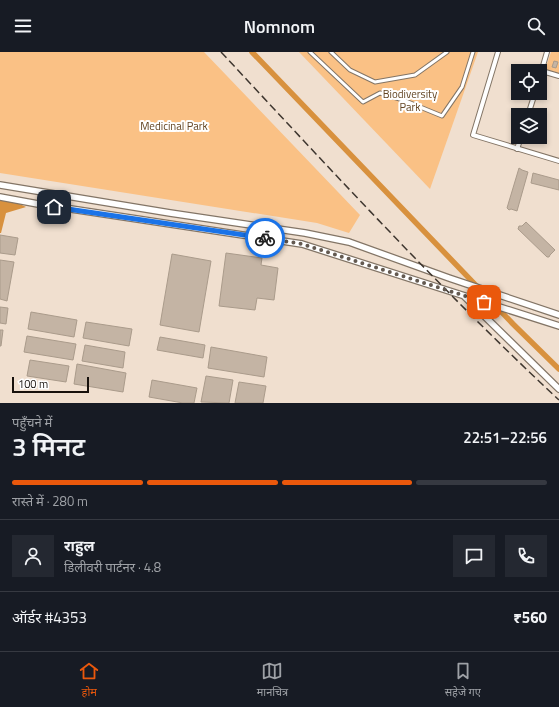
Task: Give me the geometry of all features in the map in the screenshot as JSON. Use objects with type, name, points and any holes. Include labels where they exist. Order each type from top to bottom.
[{"type":"street","points":[[310,52],[363,102],[380,93],[404,100],[442,116],[462,87],[473,52]]},
{"type":"street","points":[[331,52],[350,70],[375,82],[415,75],[447,52]]},
{"type":"street","points":[[498,52],[472,135],[559,161]]},
{"type":"street","points":[[544,64],[548,52]]},
{"type":"street","points":[[547,72],[559,76]]},
{"type":"street","points":[[518,149],[519,144]]},
{"type":"street","points":[[0,185],[349,242],[559,315]]},
{"type":"street","points":[[0,197],[302,244],[559,326]]},
{"type":"street","points":[[467,297],[559,389]]},
{"type":"green space","name":"Medicinal Park","points":[[0,52],[204,52],[360,215],[349,233],[317,223],[0,173]]},
{"type":"green space","name":"Biodiversity Park","points":[[299,52],[478,52],[430,189]]},
{"type":"green space","points":[[551,52],[559,52],[559,74],[547,71],[547,64]]},
{"type":"shaded area","points":[[9,199],[26,207],[6,213],[0,233],[0,200]]},
{"type":"building","points":[[554,61],[558,62],[556,68],[552,67]]},
{"type":"building","points":[[519,168],[528,172],[517,211],[511,209],[509,210],[507,208]]},
{"type":"building","points":[[533,173],[559,180],[559,190],[531,183]]},
{"type":"building","points":[[526,222],[555,250],[549,257],[547,257],[518,229],[519,226],[522,226]]},
{"type":"building","points":[[0,235],[18,238],[15,255],[0,253]]},
{"type":"building","points":[[226,253],[262,258],[261,265],[278,268],[274,300],[257,298],[255,310],[219,306]]},
{"type":"building","points":[[172,254],[211,261],[199,332],[160,325]]},
{"type":"building","points":[[0,260],[14,262],[7,301],[0,299]]},
{"type":"building","points":[[0,307],[8,308],[6,324],[0,323]]},
{"type":"building","points":[[31,312],[77,320],[74,337],[28,329]]},
{"type":"building","points":[[86,322],[132,329],[129,346],[83,338]]},
{"type":"building","points":[[0,330],[3,330],[1,346],[0,346]]},
{"type":"building","points":[[27,336],[76,344],[73,360],[24,352]]},
{"type":"building","points":[[160,337],[205,345],[203,358],[157,350]]},
{"type":"building","points":[[85,345],[125,352],[123,368],[82,361]]},
{"type":"building","points":[[211,347],[267,357],[264,377],[208,368]]},
{"type":"building","points":[[30,360],[69,366],[66,382],[27,376]]},
{"type":"building","points":[[77,364],[126,373],[123,392],[74,384]]},
{"type":"building","points":[[206,376],[233,380],[229,403],[201,402]]},
{"type":"building","points":[[152,380],[197,388],[194,403],[183,403],[149,397]]},
{"type":"building","points":[[239,382],[266,386],[263,403],[235,403]]},
{"type":"waterway","points":[[252,52],[513,324],[559,369]]},
{"type":"railway","points":[[221,52],[429,273],[559,400]]},
{"type":"way so far","points":[[265,238],[302,244],[484,302]]},
{"type":"route","points":[[54,207],[265,238]]}]
